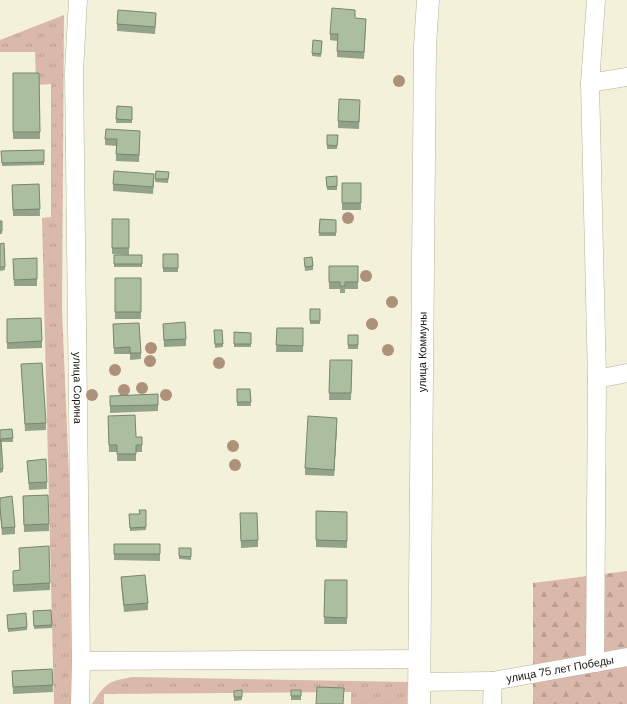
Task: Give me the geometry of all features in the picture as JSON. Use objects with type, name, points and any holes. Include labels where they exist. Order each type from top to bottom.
[{"type":"street","name":"улица Сорина","points":[[78,0],[74,71],[81,661],[80,704]]},
{"type":"street","name":"улица Коммуны","points":[[419,704],[425,70],[428,0]]},
{"type":"street","points":[[595,663],[597,379],[590,82],[596,0]]},
{"type":"street","points":[[590,82],[627,77]]},
{"type":"street","points":[[597,379],[627,373]]},
{"type":"street","name":"улица 75 лет Победы","points":[[419,682],[492,681],[627,657]]},
{"type":"street","points":[[81,661],[420,659]]},
{"type":"street","points":[[492,681],[492,704]]},
{"type":"green space","points":[[64,15],[62,310],[73,572],[72,704],[54,704],[42,218],[51,217],[51,84],[36,85],[35,52],[0,52],[0,40]]},
{"type":"green space","points":[[627,571],[627,704],[533,704],[533,583]]},
{"type":"green space","points":[[133,677],[408,682],[407,704],[351,704],[351,692],[104,694],[104,704],[92,704],[108,684]]},
{"type":"building","points":[[332,8],[355,10],[355,18],[366,19],[364,52],[337,51],[338,34],[330,34]]},
{"type":"building","points":[[118,10],[156,13],[155,27],[117,24]]},
{"type":"building","points":[[313,40],[322,41],[321,54],[312,53]]},
{"type":"building","points":[[13,73],[39,73],[40,132],[13,132]]},
{"type":"building","points":[[339,99],[360,100],[359,122],[338,121]]},
{"type":"building","points":[[117,106],[132,107],[132,120],[116,119]]},
{"type":"building","points":[[106,129],[140,131],[139,155],[116,154],[117,139],[105,139]]},
{"type":"building","points":[[327,135],[338,135],[337,146],[327,145]]},
{"type":"building","points":[[44,150],[44,162],[2,163],[1,151]]},
{"type":"building","points":[[114,171],[154,174],[153,187],[113,184]]},
{"type":"building","points":[[156,171],[169,172],[168,179],[155,179]]},
{"type":"building","points":[[337,176],[337,186],[327,187],[326,177]]},
{"type":"building","points":[[342,183],[361,183],[361,203],[342,203]]},
{"type":"building","points":[[39,184],[40,209],[13,210],[12,185]]},
{"type":"building","points":[[112,219],[129,219],[129,248],[112,248]]},
{"type":"building","points":[[320,219],[336,220],[336,233],[319,233]]},
{"type":"building","points":[[0,221],[2,221],[2,231],[0,231]]},
{"type":"building","points":[[4,243],[5,267],[0,267],[0,244]]},
{"type":"building","points":[[163,254],[178,254],[178,268],[163,268]]},
{"type":"building","points":[[114,255],[142,255],[142,264],[114,264]]},
{"type":"building","points":[[312,257],[313,266],[305,267],[304,258]]},
{"type":"building","points":[[37,258],[37,279],[14,280],[13,259]]},
{"type":"building","points":[[329,266],[358,266],[358,282],[345,282],[345,286],[340,286],[340,282],[329,282]]},
{"type":"building","points":[[115,278],[141,278],[141,312],[115,312]]},
{"type":"building","points":[[310,309],[320,309],[320,321],[310,321]]},
{"type":"building","points":[[41,318],[42,341],[7,343],[7,319]]},
{"type":"building","points":[[185,322],[186,339],[164,340],[163,324]]},
{"type":"building","points":[[139,323],[141,353],[130,353],[130,347],[114,348],[113,324]]},
{"type":"building","points":[[277,328],[303,328],[303,346],[276,345]]},
{"type":"building","points":[[214,330],[222,330],[223,344],[215,344]]},
{"type":"building","points":[[234,332],[251,333],[251,344],[234,344]]},
{"type":"building","points":[[348,335],[358,335],[358,345],[348,345]]},
{"type":"building","points":[[330,360],[352,360],[351,393],[329,393]]},
{"type":"building","points":[[42,363],[46,423],[25,424],[21,364]]},
{"type":"building","points":[[237,389],[250,389],[251,402],[237,402]]},
{"type":"building","points":[[158,394],[158,405],[110,406],[110,396]]},
{"type":"building","points":[[135,415],[136,437],[142,437],[142,445],[136,445],[136,454],[117,454],[117,445],[109,445],[108,416]]},
{"type":"building","points":[[308,416],[337,418],[334,470],[305,468]]},
{"type":"building","points":[[12,429],[13,438],[0,439],[0,430]]},
{"type":"building","points":[[1,440],[3,469],[0,469]]},
{"type":"building","points":[[46,459],[47,482],[29,483],[27,461]]},
{"type":"building","points":[[48,495],[49,524],[24,525],[23,496]]},
{"type":"building","points":[[12,496],[15,527],[2,528],[0,498]]},
{"type":"building","points":[[139,510],[146,510],[146,527],[130,528],[129,514],[140,514]]},
{"type":"building","points":[[316,511],[347,512],[347,541],[316,540]]},
{"type":"building","points":[[240,513],[257,513],[258,540],[241,541]]},
{"type":"building","points":[[114,544],[160,544],[160,554],[114,554]]},
{"type":"building","points":[[49,546],[50,583],[13,585],[13,571],[20,570],[19,548]]},
{"type":"building","points":[[179,548],[191,548],[191,557],[179,556]]},
{"type":"building","points":[[145,575],[148,603],[124,605],[121,577]]},
{"type":"building","points":[[325,580],[347,580],[347,618],[324,617]]},
{"type":"building","points":[[51,610],[52,625],[34,626],[33,611]]},
{"type":"building","points":[[26,613],[27,627],[8,629],[7,615]]},
{"type":"building","points":[[52,669],[53,685],[13,687],[12,671]]},
{"type":"building","points":[[317,687],[344,688],[343,704],[316,704]]},
{"type":"building","points":[[242,690],[242,697],[234,697],[234,691]]},
{"type":"building","points":[[291,690],[301,690],[301,696],[291,696]]}]
